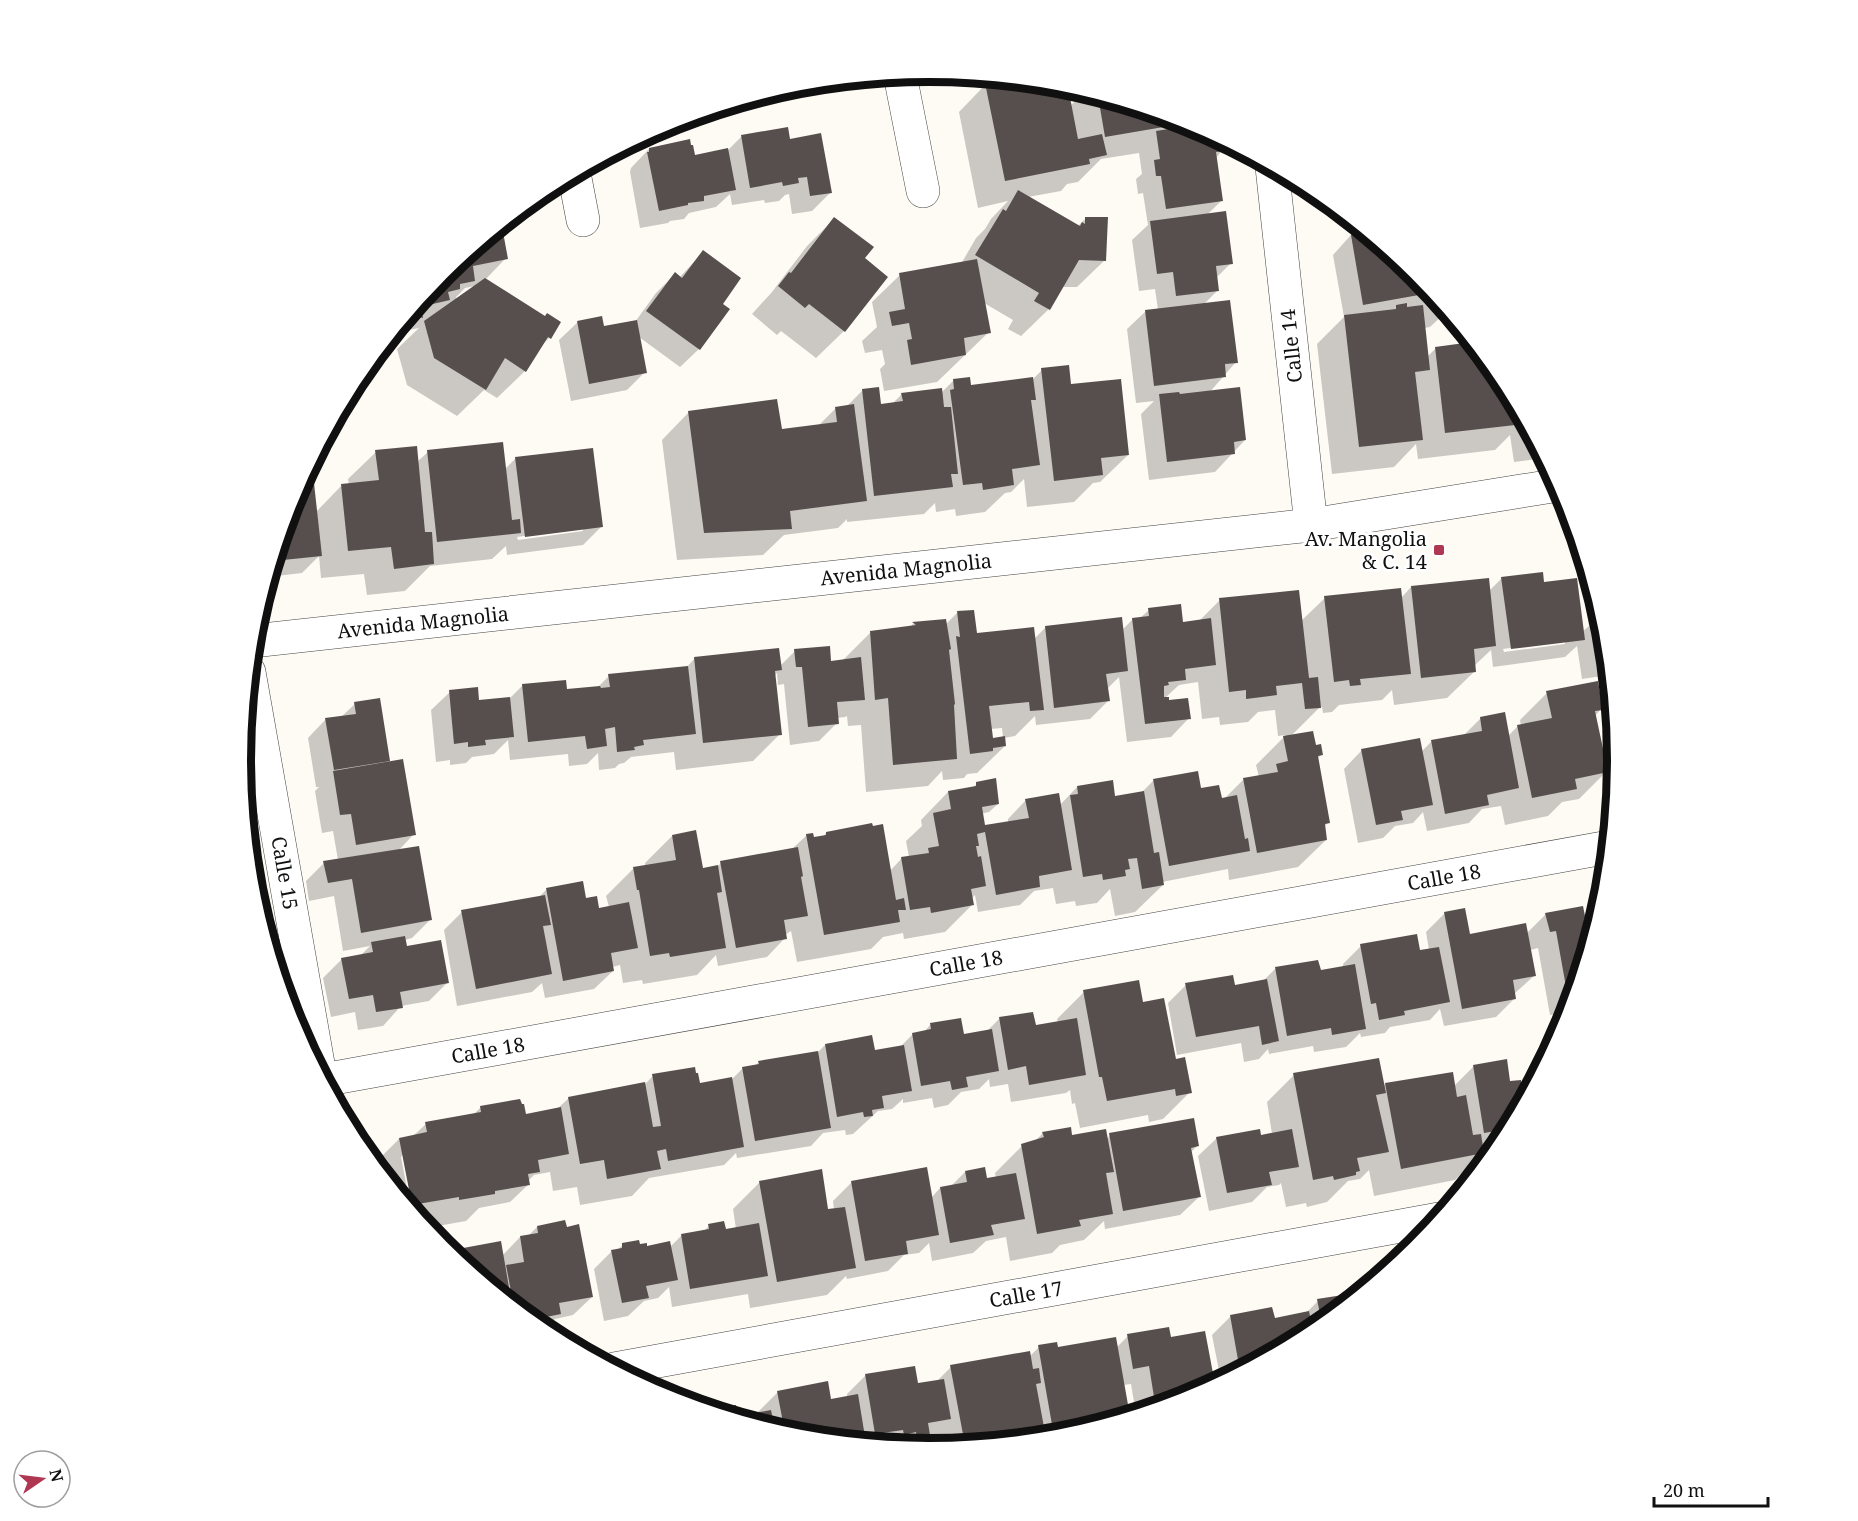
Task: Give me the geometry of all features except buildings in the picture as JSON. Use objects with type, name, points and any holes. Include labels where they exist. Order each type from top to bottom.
[{"type":"street","points":[[902,83],[923,191]]},
{"type":"street","name":"Calle 14","points":[[1277,179],[1311,525]]},
{"type":"street","points":[[576,182],[583,220]]},
{"type":"street","name":"Avenida Magnolia","points":[[262,640],[1311,525],[1549,487]]},
{"type":"street","name":"Calle 15","points":[[254,700],[315,1047]]},
{"type":"street","name":"Calle 18","points":[[331,1079],[1601,848]]},
{"type":"street","name":"Calle 17","points":[[625,1367],[1425,1223]]},
{"type":"place","name":"Av. Mangolia & C. 14","points":[[1439,550]]}]
